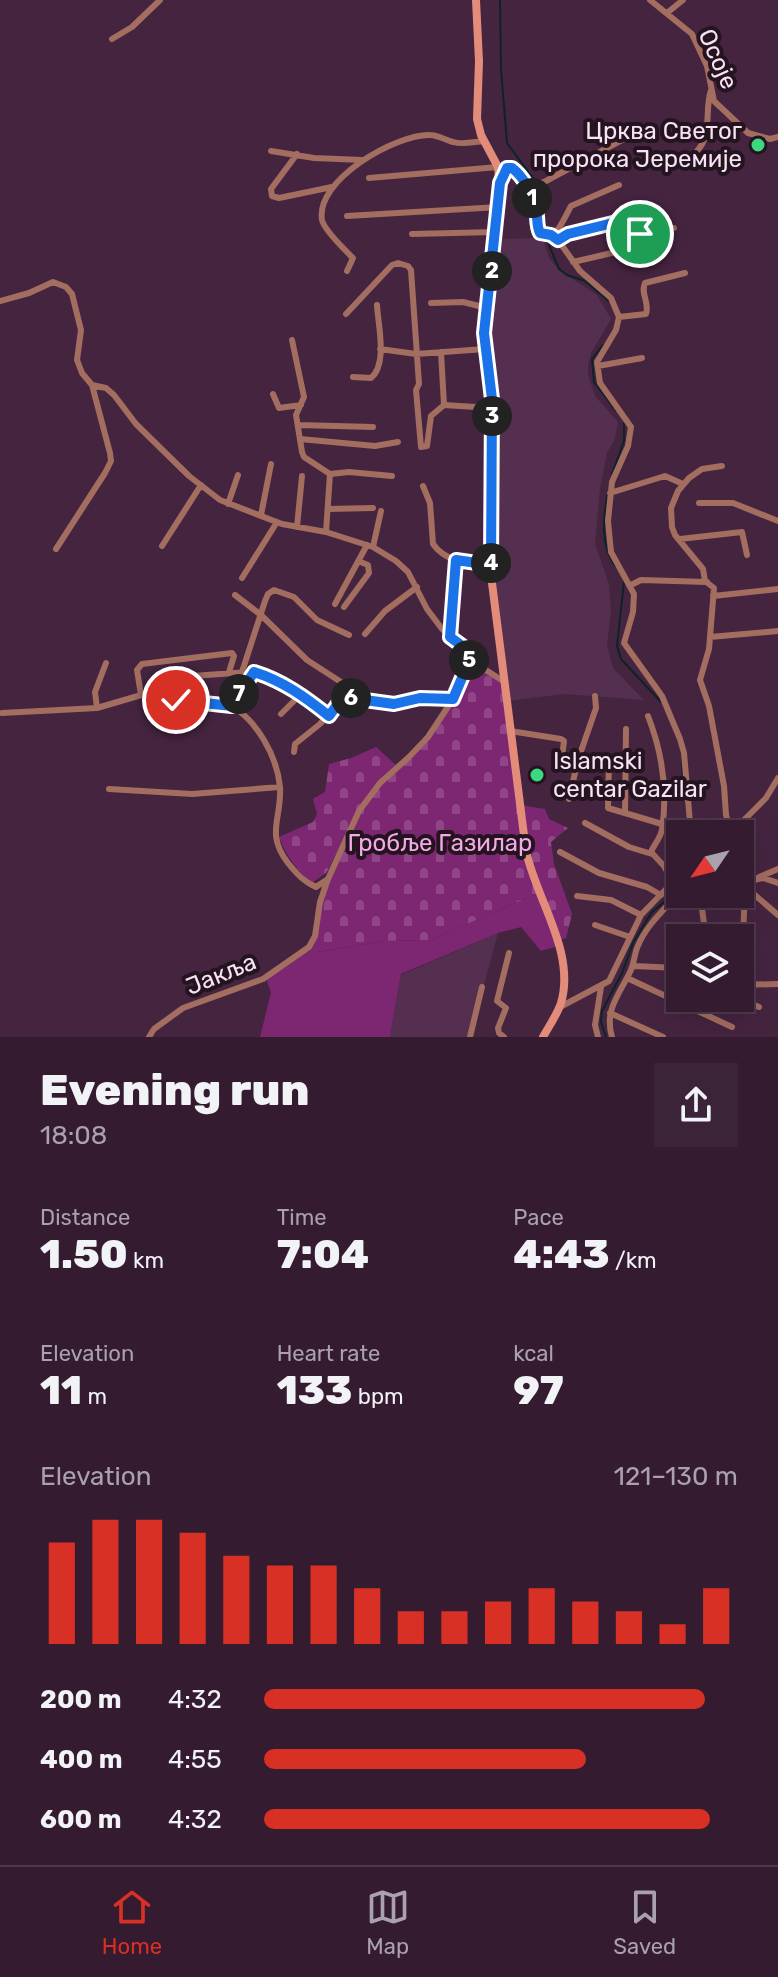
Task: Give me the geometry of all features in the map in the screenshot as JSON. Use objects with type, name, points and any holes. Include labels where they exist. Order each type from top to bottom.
[{"type":"main road","points":[[476,0],[479,61],[476,109],[484,141],[498,167],[500,183],[485,349],[492,408],[491,565],[503,681],[528,862],[554,934],[563,980],[560,1007],[543,1037]]},
{"type":"street","points":[[112,39],[132,27],[160,0]]},
{"type":"street","name":"Осоје","points":[[650,0],[692,34],[707,66],[714,101],[748,133],[770,139],[778,137]]},
{"type":"street","name":"Осоје","points":[[667,13],[683,0]]},
{"type":"street","points":[[697,151],[707,139],[711,90]]},
{"type":"street","points":[[347,271],[353,258],[324,226],[321,216],[332,187],[362,160],[409,140],[429,134],[455,143],[484,141]]},
{"type":"street","points":[[534,186],[633,134]]},
{"type":"street","points":[[271,151],[362,160]]},
{"type":"street","points":[[297,154],[271,189],[272,196],[279,198],[332,187]]},
{"type":"street","points":[[369,178],[498,167]]},
{"type":"street","points":[[500,183],[505,169],[509,168],[534,186],[537,229],[553,237],[621,221],[644,235],[674,228]]},
{"type":"street","points":[[553,237],[571,206],[619,185]]},
{"type":"street","points":[[347,216],[499,207]]},
{"type":"street","points":[[412,234],[496,232]]},
{"type":"street","points":[[553,237],[573,262],[611,298],[619,317],[616,330],[602,350],[598,366],[600,383],[631,427],[628,446],[615,473],[610,493],[609,547],[631,585],[634,605],[624,643],[662,696],[680,739],[690,820]]},
{"type":"street","points":[[573,262],[616,252]]},
{"type":"street","points":[[346,314],[392,265],[408,266],[411,270],[421,447],[427,446],[430,439],[431,416],[444,405],[492,408]]},
{"type":"street","points":[[619,317],[646,314],[645,283],[685,273]]},
{"type":"street","points":[[0,301],[53,282],[66,287],[72,294],[81,330],[77,360],[82,373],[92,385],[111,461],[56,549]]},
{"type":"street","points":[[431,303],[463,302],[487,308]]},
{"type":"street","points":[[353,377],[371,378],[376,375],[380,349],[377,305]]},
{"type":"street","points":[[292,340],[304,397],[296,415],[304,457],[330,474],[349,472],[392,476]]},
{"type":"street","points":[[380,349],[416,354],[485,349]]},
{"type":"street","points":[[441,352],[444,405]]},
{"type":"street","points":[[598,366],[642,358]]},
{"type":"street","points":[[92,385],[106,388],[136,424],[201,485],[228,504],[277,522],[326,532],[370,546],[400,564],[417,587],[430,614],[450,637],[465,648],[470,659],[503,681]]},
{"type":"street","points":[[273,394],[279,408],[301,405]]},
{"type":"street","points":[[298,425],[373,427]]},
{"type":"street","points":[[300,439],[379,446],[398,442]]},
{"type":"street","points":[[261,515],[271,464]]},
{"type":"street","points":[[722,466],[702,469],[683,484],[671,508],[675,535],[703,569],[707,582],[714,588],[708,656],[700,680],[709,706],[727,820]]},
{"type":"street","points":[[326,532],[330,474]]},
{"type":"street","points":[[228,504],[238,475]]},
{"type":"street","points":[[297,527],[302,476]]},
{"type":"street","points":[[610,493],[656,477],[665,476],[683,484]]},
{"type":"street","points":[[162,546],[201,485]]},
{"type":"street","points":[[423,486],[430,503],[434,546],[443,555],[456,560],[491,565]]},
{"type":"street","points":[[699,503],[733,503],[778,521]]},
{"type":"street","points":[[328,509],[377,509],[370,546],[358,561],[335,604]]},
{"type":"street","points":[[242,578],[277,522]]},
{"type":"street","points":[[680,539],[742,532],[747,555]]},
{"type":"street","points":[[450,637],[456,560]]},
{"type":"street","points":[[344,607],[369,573],[368,565],[358,561]]},
{"type":"street","points":[[631,585],[641,580],[707,582]]},
{"type":"street","points":[[365,634],[385,611],[417,587]]},
{"type":"street","points":[[713,596],[778,589]]},
{"type":"street","points":[[242,672],[268,594],[274,590],[294,597],[317,620],[349,635]]},
{"type":"street","points":[[235,595],[261,615],[307,660],[344,684],[343,697],[329,716],[295,744],[294,752]]},
{"type":"street","points":[[710,637],[778,631]]},
{"type":"street","points":[[141,695],[137,670],[142,664],[232,653],[234,656],[229,672]]},
{"type":"street","name":"Јакља","points":[[149,1037],[154,1029],[183,1008],[263,979],[306,950],[315,936],[320,902],[347,835],[371,793],[423,743],[453,699],[470,659]]},
{"type":"street","points":[[97,708],[95,692],[106,663]]},
{"type":"street","points":[[232,706],[254,672]]},
{"type":"street","points":[[2,713],[97,708],[193,676],[254,672],[276,679],[329,716]]},
{"type":"street","points":[[164,688],[169,700],[232,706],[257,729],[268,746],[280,787],[275,835],[278,849],[308,884],[316,887],[328,879]]},
{"type":"street","points":[[281,714],[301,694]]},
{"type":"street","points":[[569,799],[578,760],[596,708],[595,696]]},
{"type":"street","points":[[343,697],[394,704],[420,698],[453,699]]},
{"type":"street","points":[[648,716],[662,762],[664,795],[661,833],[652,854]]},
{"type":"street","points":[[625,813],[626,729]]},
{"type":"street","points":[[510,731],[564,741],[561,766]]},
{"type":"street","points":[[609,759],[608,806],[662,824]]},
{"type":"street","points":[[743,820],[777,784]]},
{"type":"street","points":[[109,789],[180,794],[280,787]]},
{"type":"street","points":[[585,823],[629,847],[652,854],[673,882],[641,915],[630,937],[610,1013],[612,1037]]},
{"type":"street","points":[[560,852],[599,873],[647,887],[661,895]]},
{"type":"street","points":[[754,880],[778,869]]},
{"type":"street","points":[[758,878],[778,883]]},
{"type":"street","points":[[754,894],[778,915]]},
{"type":"street","points":[[577,896],[611,900],[641,915]]},
{"type":"street","points":[[560,1007],[627,978],[646,931],[666,905]]},
{"type":"street","points":[[595,925],[630,937]]},
{"type":"street","points":[[504,1037],[498,1030],[506,1008],[497,1001],[509,953]]},
{"type":"street","points":[[633,966],[666,967]]},
{"type":"street","points":[[627,978],[732,1027]]},
{"type":"street","points":[[754,985],[778,984]]},
{"type":"street","points":[[470,1037],[482,987]]},
{"type":"street","points":[[598,1037],[595,1025],[601,987]]},
{"type":"street","points":[[754,1005],[759,1007]]},
{"type":"street","points":[[610,1013],[663,1037]]},
{"type":"shaded area","points":[[543,238],[549,258],[559,270],[597,295],[611,319],[591,353],[588,366],[595,396],[618,422],[615,439],[607,453],[600,488],[595,544],[609,584],[611,611],[607,645],[613,668],[644,700],[565,694],[506,701],[494,612],[492,399],[484,342],[495,239]]},
{"type":"shaded area","points":[[498,933],[470,1037],[390,1037],[401,975]]},
{"type":"green space","name":"Гробље Газилар","points":[[470,659],[503,681],[520,805],[545,809],[549,819],[568,828],[551,842],[554,864],[572,914],[566,938],[557,941],[538,893],[431,940],[384,941],[317,952],[319,910],[339,848],[327,872],[312,883],[292,862],[279,837],[313,822],[317,814],[313,799],[325,792],[329,764],[376,747],[398,767],[445,714]]},
{"type":"green space","points":[[538,893],[558,946],[541,951],[521,927],[498,933],[401,974],[390,1037],[260,1037],[271,993],[266,978],[309,947],[318,925],[318,952],[384,941],[431,940]]},
{"type":"waterway","points":[[500,0],[507,143],[535,181]]},
{"type":"waterway","points":[[537,187],[546,232]]},
{"type":"waterway","points":[[546,238],[559,269],[585,281],[609,301]]},
{"type":"waterway","points":[[603,345],[592,359],[594,382],[616,411]]},
{"type":"waterway","points":[[612,474],[624,441],[624,423]]},
{"type":"waterway","points":[[608,492],[605,540],[615,566]]},
{"type":"waterway","points":[[624,582],[617,646],[621,659],[661,702]]},
{"type":"waterway","points":[[682,760],[683,781]]},
{"type":"waterway","points":[[606,1037],[601,1022],[602,1011],[622,973],[633,943],[651,913],[666,900]]},
{"type":"place","name":"Црква Светог пророка Јеремије","points":[[758,145]]},
{"type":"place","name":"Islamski centar Gazilar","points":[[537,775]]},
{"type":"route","points":[[176,700],[232,706],[254,672],[276,679],[329,716],[343,697],[394,704],[420,698],[453,699],[470,659],[465,648],[450,637],[456,560],[491,565],[492,399],[484,333],[503,173],[507,168],[512,168],[519,174],[535,205],[540,233],[558,240],[568,234],[621,221],[640,234]]}]
